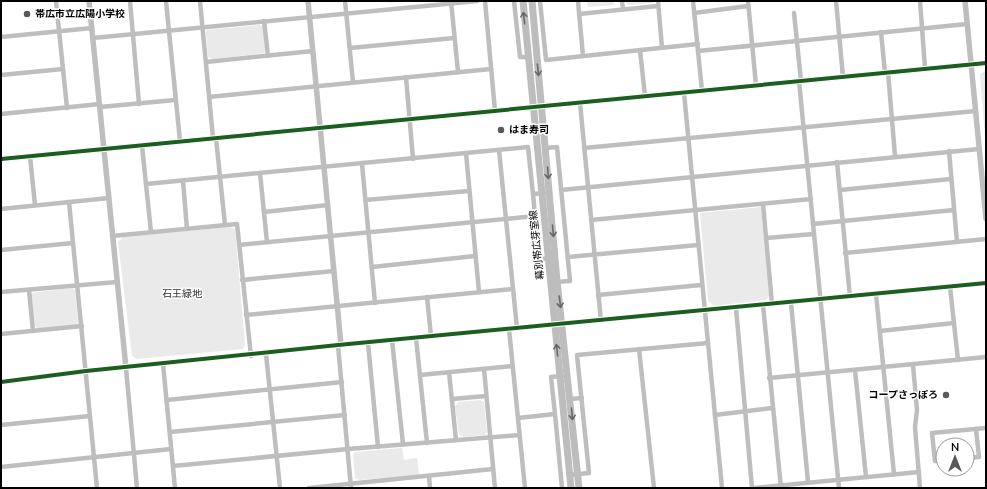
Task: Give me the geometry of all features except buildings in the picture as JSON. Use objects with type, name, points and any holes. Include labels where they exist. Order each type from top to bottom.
[{"type":"main road","name":"幕別帯広芽室線","points":[[523,1],[532,107],[545,193],[559,324],[568,375],[574,475],[571,488]]},
{"type":"main road","name":"幕別帯広芽室線","points":[[532,1],[546,148],[545,193],[548,258],[554,282]]},
{"type":"main road","name":"幕別帯広芽室線","points":[[559,324],[560,376],[574,475],[579,488]]},
{"type":"street","points":[[56,1],[67,108]]},
{"type":"street","points":[[89,1],[137,488]]},
{"type":"street","points":[[130,1],[139,104]]},
{"type":"street","points":[[166,1],[180,141]]},
{"type":"street","points":[[200,1],[209,97],[225,225]]},
{"type":"street","points":[[308,1],[338,306],[342,382],[351,486]]},
{"type":"street","points":[[345,1],[353,82]]},
{"type":"street","points":[[93,38],[347,14],[451,2],[477,1]]},
{"type":"street","points":[[485,1],[495,111]]},
{"type":"street","points":[[514,1],[520,57],[528,57]]},
{"type":"street","points":[[540,1],[546,60],[698,44]]},
{"type":"street","points":[[578,1],[583,56]]},
{"type":"street","points":[[622,1],[623,9]]},
{"type":"street","points":[[693,1],[702,91]]},
{"type":"street","points":[[836,1],[843,77]]},
{"type":"street","points":[[920,1],[925,68]]},
{"type":"street","points":[[965,1],[986,219]]},
{"type":"street","points":[[451,2],[458,72]]},
{"type":"street","points":[[579,14],[658,3],[662,48]]},
{"type":"street","points":[[694,13],[748,4],[756,85]]},
{"type":"street","points":[[794,13],[839,488]]},
{"type":"street","points":[[264,22],[268,56]]},
{"type":"street","points":[[698,51],[967,24]]},
{"type":"street","points":[[1,36],[92,28]]},
{"type":"street","points":[[881,32],[896,156]]},
{"type":"street","points":[[526,35],[543,33]]},
{"type":"street","points":[[350,48],[454,38]]},
{"type":"street","points":[[640,50],[645,96]]},
{"type":"street","points":[[206,62],[312,51]]},
{"type":"street","points":[[1,159],[986,63]]},
{"type":"street","points":[[1,75],[63,69]]},
{"type":"street","points":[[209,97],[491,69]]},
{"type":"street","points":[[406,78],[413,158]]},
{"type":"street","points":[[684,93],[701,285],[722,488]]},
{"type":"street","points":[[1,114],[175,100]]},
{"type":"street","points":[[580,103],[601,321]]},
{"type":"street","points":[[584,148],[976,111]]},
{"type":"street","points":[[142,146],[151,232]]},
{"type":"street","points":[[146,184],[528,147],[539,260],[548,258]]},
{"type":"street","points":[[546,148],[557,147],[570,281],[554,282]]},
{"type":"street","points":[[561,190],[979,149]]},
{"type":"street","points":[[499,150],[517,328]]},
{"type":"street","points":[[948,151],[957,242]]},
{"type":"street","points":[[466,153],[479,292]]},
{"type":"street","points":[[30,156],[35,205]]},
{"type":"street","points":[[837,162],[850,297]]},
{"type":"street","points":[[362,164],[375,302]]},
{"type":"street","points":[[260,173],[267,242]]},
{"type":"street","points":[[840,190],[951,179]]},
{"type":"street","points":[[183,181],[188,229]]},
{"type":"street","points":[[365,200],[469,191]]},
{"type":"street","points":[[533,194],[545,193]]},
{"type":"street","points":[[1,209],[109,198]]},
{"type":"street","points":[[591,220],[811,199]]},
{"type":"street","points":[[69,202],[97,488]]},
{"type":"street","points":[[763,204],[772,304]]},
{"type":"street","points":[[264,212],[328,205]]},
{"type":"street","points":[[813,224],[954,210]]},
{"type":"street","points":[[239,245],[535,216]]},
{"type":"street","points":[[112,236],[237,224],[251,356]]},
{"type":"street","points":[[766,238],[814,234]]},
{"type":"street","points":[[845,253],[986,239]]},
{"type":"street","points":[[1,250],[73,243]]},
{"type":"street","points":[[568,257],[698,245]]},
{"type":"street","points":[[372,267],[475,256]]},
{"type":"street","points":[[242,280],[334,271]]},
{"type":"street","points":[[1,292],[117,282]]},
{"type":"street","points":[[1,382],[251,356],[340,345],[791,303],[986,283]]},
{"type":"street","points":[[598,295],[701,285]]},
{"type":"street","points":[[950,287],[958,360]]},
{"type":"street","points":[[246,315],[513,289]]},
{"type":"street","points":[[29,290],[33,331]]},
{"type":"street","points":[[876,294],[894,474]]},
{"type":"street","points":[[427,297],[431,336]]},
{"type":"street","points":[[791,303],[808,482]]},
{"type":"street","points":[[763,305],[769,378],[781,487]]},
{"type":"street","points":[[736,308],[753,488],[781,487],[808,482],[919,472]]},
{"type":"street","points":[[880,331],[954,323]]},
{"type":"street","points":[[1,334],[82,326]]},
{"type":"street","points":[[509,329],[525,488]]},
{"type":"street","points":[[416,338],[427,443]]},
{"type":"street","points":[[392,340],[403,444]]},
{"type":"street","points":[[368,343],[378,447]]},
{"type":"street","points":[[574,475],[589,473],[578,355],[708,343]]},
{"type":"street","points":[[639,349],[654,488]]},
{"type":"street","points":[[266,354],[280,488]]},
{"type":"street","points":[[769,378],[986,357]]},
{"type":"street","points":[[163,364],[175,488]]},
{"type":"street","points":[[913,364],[916,410],[915,427],[920,488]]},
{"type":"street","points":[[420,375],[512,366]]},
{"type":"street","points":[[484,369],[495,488]]},
{"type":"street","points":[[855,370],[866,477]]},
{"type":"street","points":[[449,372],[456,440]]},
{"type":"street","points":[[562,488],[551,377],[568,375]]},
{"type":"street","points":[[167,400],[342,382]]},
{"type":"street","points":[[452,399],[486,396]]},
{"type":"street","points":[[570,399],[582,398]]},
{"type":"street","points":[[715,415],[772,408]]},
{"type":"street","points":[[518,418],[555,414]]},
{"type":"street","points":[[170,432],[345,415]]},
{"type":"street","points":[[1,425],[90,416]]},
{"type":"street","points":[[935,461],[932,433],[986,428]]},
{"type":"street","points":[[975,457],[979,457],[976,429]]},
{"type":"street","points":[[173,466],[403,444],[519,435]]},
{"type":"street","points":[[1,467],[172,449]]},
{"type":"street","points":[[309,488],[351,486],[493,469]]},
{"type":"street","points":[[429,476],[430,488]]},
{"type":"green space","points":[[587,1],[613,1],[614,5],[588,7]]},
{"type":"green space","points":[[624,1],[654,1],[653,3],[629,5]]},
{"type":"green space","points":[[259,25],[263,26],[264,53],[213,59],[208,57],[207,30]]},
{"type":"green space","points":[[986,71],[986,151],[980,74]]},
{"type":"green space","points":[[761,207],[769,296],[766,300],[714,306],[708,301],[700,213]]},
{"type":"green space","name":"石王緑地","points":[[230,227],[235,229],[245,344],[243,349],[137,359],[132,356],[118,242],[123,237]]},
{"type":"green space","points":[[72,288],[75,290],[78,322],[76,325],[38,329],[35,326],[31,293]]},
{"type":"green space","points":[[480,400],[484,402],[487,432],[485,435],[463,437],[459,434],[455,406],[459,402]]},
{"type":"green space","points":[[402,448],[404,460],[417,458],[419,475],[359,480],[355,478],[353,455],[355,452]]},
{"type":"cycle path","points":[[1,159],[986,63]]},
{"type":"cycle path","points":[[1,382],[86,371],[338,345],[986,283]]},
{"type":"place","name":"帯広市立広陽小学校","points":[[27,14]]},
{"type":"place","name":"はま寿司","points":[[501,130]]},
{"type":"place","name":"コープさっぽろ","points":[[946,395]]}]
